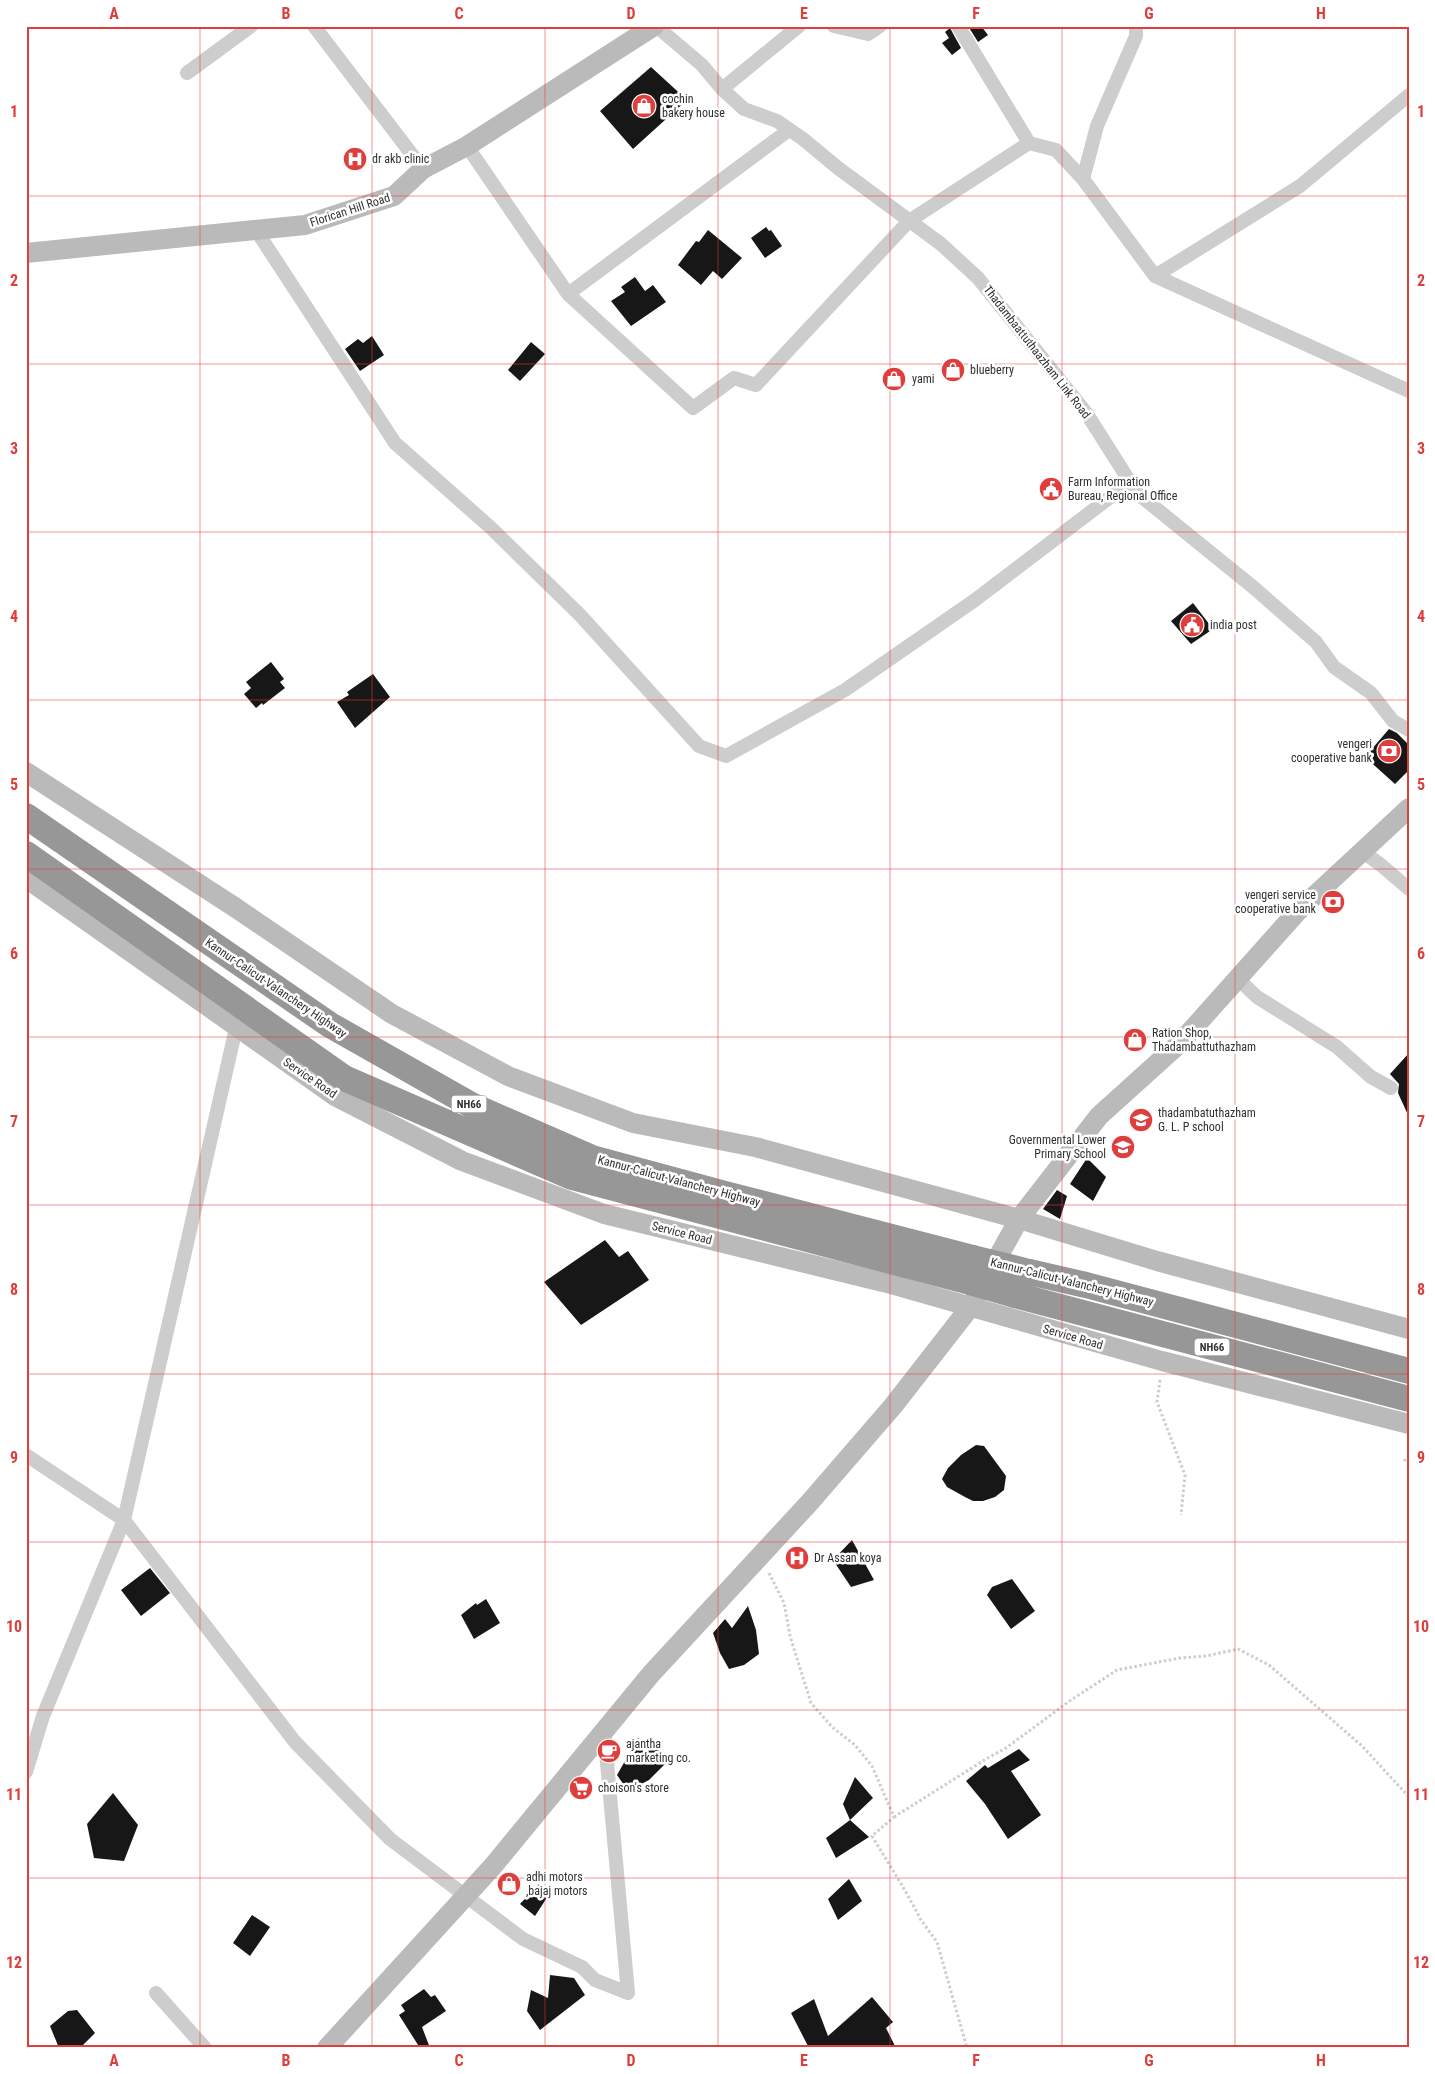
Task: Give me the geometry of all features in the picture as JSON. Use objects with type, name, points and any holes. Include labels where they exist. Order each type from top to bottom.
[{"type":"highway","name":"Kannur-Calicut-Valanchery Highway","points":[[26,816],[330,1025],[473,1106],[592,1158],[730,1195],[972,1282],[1029,1272],[1086,1285],[1409,1371]]},
{"type":"highway","name":"NH66","points":[[26,854],[344,1078],[572,1177],[1409,1399]]},
{"type":"street","points":[[187,74],[251,26]]},
{"type":"street","points":[[314,26],[423,169]]},
{"type":"street","name":"Florican Hill Road","points":[[26,254],[305,225],[394,196],[423,169],[467,146],[655,26]]},
{"type":"street","name":"Thadambaattuthaazham Link Road","points":[[655,26],[702,65],[722,89],[744,109],[777,121],[941,244],[978,278],[1087,414],[1137,493],[1316,642],[1334,667],[1371,693],[1393,721],[1409,730]]},
{"type":"street","points":[[722,89],[799,26]]},
{"type":"street","points":[[834,26],[868,34],[880,26]]},
{"type":"street","points":[[958,26],[1029,143],[1056,150],[1083,179],[1155,276],[1409,391]]},
{"type":"street","points":[[1083,179],[1097,126],[1136,36],[1136,26]]},
{"type":"street","points":[[1155,276],[1300,186],[1409,95]]},
{"type":"street","points":[[568,294],[789,130]]},
{"type":"street","points":[[467,146],[568,294],[693,408],[734,378],[756,385],[909,221],[1029,143]]},
{"type":"street","points":[[256,230],[395,443],[490,527],[580,615],[699,746],[726,756],[845,690],[975,600],[1130,482]]},
{"type":"street","points":[[26,772],[236,908],[392,1014],[508,1076],[633,1124],[755,1147],[1019,1219],[1156,1261],[1409,1329]]},
{"type":"street","points":[[327,2048],[494,1866],[651,1674],[761,1556],[893,1406],[972,1282],[1099,1116],[1181,1042],[1297,912],[1409,808]]},
{"type":"street","points":[[1363,852],[1382,864],[1409,889]]},
{"type":"street","name":"Service Road","points":[[26,878],[173,981],[236,1028],[335,1096],[471,1164],[604,1214],[887,1283],[972,1282],[1017,1321],[1162,1362],[1409,1424]]},
{"type":"street","points":[[1237,978],[1257,997],[1337,1047],[1371,1077],[1391,1088]]},
{"type":"street","points":[[26,1772],[43,1716],[124,1520],[236,1028]]},
{"type":"street","points":[[26,1455],[124,1520],[295,1742],[390,1839],[523,1939],[582,1967],[595,1980],[628,1993],[604,1730]]},
{"type":"street","points":[[156,1993],[205,2048]]},
{"type":"path","points":[[1162,1362],[1157,1402],[1184,1474],[1181,1515]]},
{"type":"path","points":[[1404,1461],[1409,1456]]},
{"type":"path","points":[[761,1556],[784,1603],[790,1636],[811,1703],[832,1727],[855,1745],[872,1766],[894,1817]]},
{"type":"path","points":[[967,2048],[937,1942],[921,1920],[872,1836],[894,1817],[1006,1748],[1071,1700],[1099,1684],[1117,1670],[1238,1649],[1269,1665],[1362,1746],[1409,1797]]},
{"type":"building","points":[[968,26],[981,26],[988,35],[978,42]]},
{"type":"building","points":[[950,28],[961,48],[952,55],[942,43],[949,38],[945,32]]},
{"type":"building","name":"cochin bakery house","points":[[651,67],[687,100],[633,149],[600,111]]},
{"type":"building","points":[[766,227],[769,231],[771,230],[782,246],[765,258],[751,238]]},
{"type":"building","points":[[708,230],[742,258],[722,279],[713,271],[701,285],[678,265],[696,241],[699,242]]},
{"type":"building","points":[[635,277],[645,291],[653,285],[666,302],[631,326],[611,301],[625,292],[621,287]]},
{"type":"building","points":[[372,336],[384,355],[360,371],[345,349],[358,339],[363,343]]},
{"type":"building","points":[[531,342],[545,354],[520,381],[508,370]]},
{"type":"building","name":"india post","points":[[1193,603],[1213,629],[1191,644],[1171,621]]},
{"type":"building","points":[[271,662],[284,679],[280,682],[285,688],[263,705],[262,703],[256,708],[244,694],[251,688],[246,682]]},
{"type":"building","points":[[373,674],[390,697],[355,728],[337,702],[349,695],[347,692]]},
{"type":"building","name":"vengeri cooperative bank","points":[[1389,729],[1397,733],[1409,745],[1409,770],[1395,784],[1365,757]]},
{"type":"building","points":[[1409,1053],[1409,1117],[1398,1093],[1399,1084],[1390,1074]]},
{"type":"building","points":[[1087,1158],[1106,1177],[1093,1201],[1070,1184]]},
{"type":"building","points":[[1057,1190],[1067,1196],[1060,1219],[1043,1209]]},
{"type":"building","points":[[605,1240],[619,1257],[628,1251],[649,1280],[581,1325],[544,1282]]},
{"type":"building","points":[[976,1445],[984,1446],[1006,1476],[1004,1490],[995,1497],[983,1501],[973,1501],[965,1497],[947,1487],[942,1479],[948,1468],[961,1455]]},
{"type":"building","points":[[852,1540],[874,1580],[851,1587],[833,1560]]},
{"type":"building","points":[[150,1568],[170,1593],[141,1616],[121,1590]]},
{"type":"building","points":[[1012,1579],[1035,1611],[1011,1629],[987,1595],[992,1587]]},
{"type":"building","points":[[486,1599],[500,1623],[474,1639],[461,1615],[476,1603],[477,1605]]},
{"type":"building","points":[[748,1606],[756,1630],[759,1654],[744,1665],[729,1669],[720,1653],[713,1633],[725,1619],[732,1628]]},
{"type":"building","points":[[638,1738],[671,1758],[649,1780],[628,1791],[617,1775]]},
{"type":"building","points":[[1019,1749],[1030,1760],[1011,1771],[1041,1815],[1008,1839],[985,1804],[966,1781],[985,1765],[988,1768]]},
{"type":"building","points":[[855,1777],[873,1798],[850,1820],[843,1804]]},
{"type":"building","points":[[113,1793],[138,1825],[124,1861],[94,1858],[87,1824]]},
{"type":"building","points":[[850,1820],[869,1837],[836,1858],[826,1838]]},
{"type":"building","points":[[849,1879],[862,1901],[838,1920],[828,1899]]},
{"type":"building","points":[[539,1884],[548,1896],[535,1916],[520,1904]]},
{"type":"building","points":[[252,1915],[270,1927],[250,1956],[233,1943]]},
{"type":"building","points":[[550,1975],[574,1978],[585,1995],[540,2030],[527,2011],[531,1990],[548,1998]]},
{"type":"building","points":[[424,1989],[431,1997],[435,1995],[446,2011],[422,2027],[430,2048],[420,2048],[399,2015],[405,2011],[401,2005]]},
{"type":"building","points":[[872,1997],[893,2022],[886,2028],[896,2048],[809,2048],[791,2013],[814,1999],[828,2036]]},
{"type":"building","points":[[77,2010],[95,2033],[80,2048],[59,2048],[50,2026],[68,2011]]},
{"type":"place","name":"cochin bakery house","points":[[644,106]]},
{"type":"place","name":"dr akb clinic","points":[[355,159]]},
{"type":"place","name":"blueberry","points":[[953,370]]},
{"type":"place","name":"yami","points":[[894,379]]},
{"type":"place","name":"Farm Information Bureau, Regional Office","points":[[1051,489]]},
{"type":"place","name":"india post","points":[[1192,625]]},
{"type":"place","name":"vengeri cooperative bank","points":[[1389,751]]},
{"type":"place","name":"vengeri service cooperative bank","points":[[1333,902]]},
{"type":"place","name":"Ration Shop, Thadambattuthazham","points":[[1135,1040]]},
{"type":"place","name":"thadambatuthazham G. L. P school","points":[[1141,1120]]},
{"type":"place","name":"Governmental Lower Primary School","points":[[1123,1147]]},
{"type":"place","name":"Dr Assan koya","points":[[797,1558]]},
{"type":"place","name":"ajantha marketing co.","points":[[609,1751]]},
{"type":"place","name":"choison's store","points":[[581,1788]]},
{"type":"place","name":"adhi motors ,bajaj motors","points":[[509,1884]]}]
